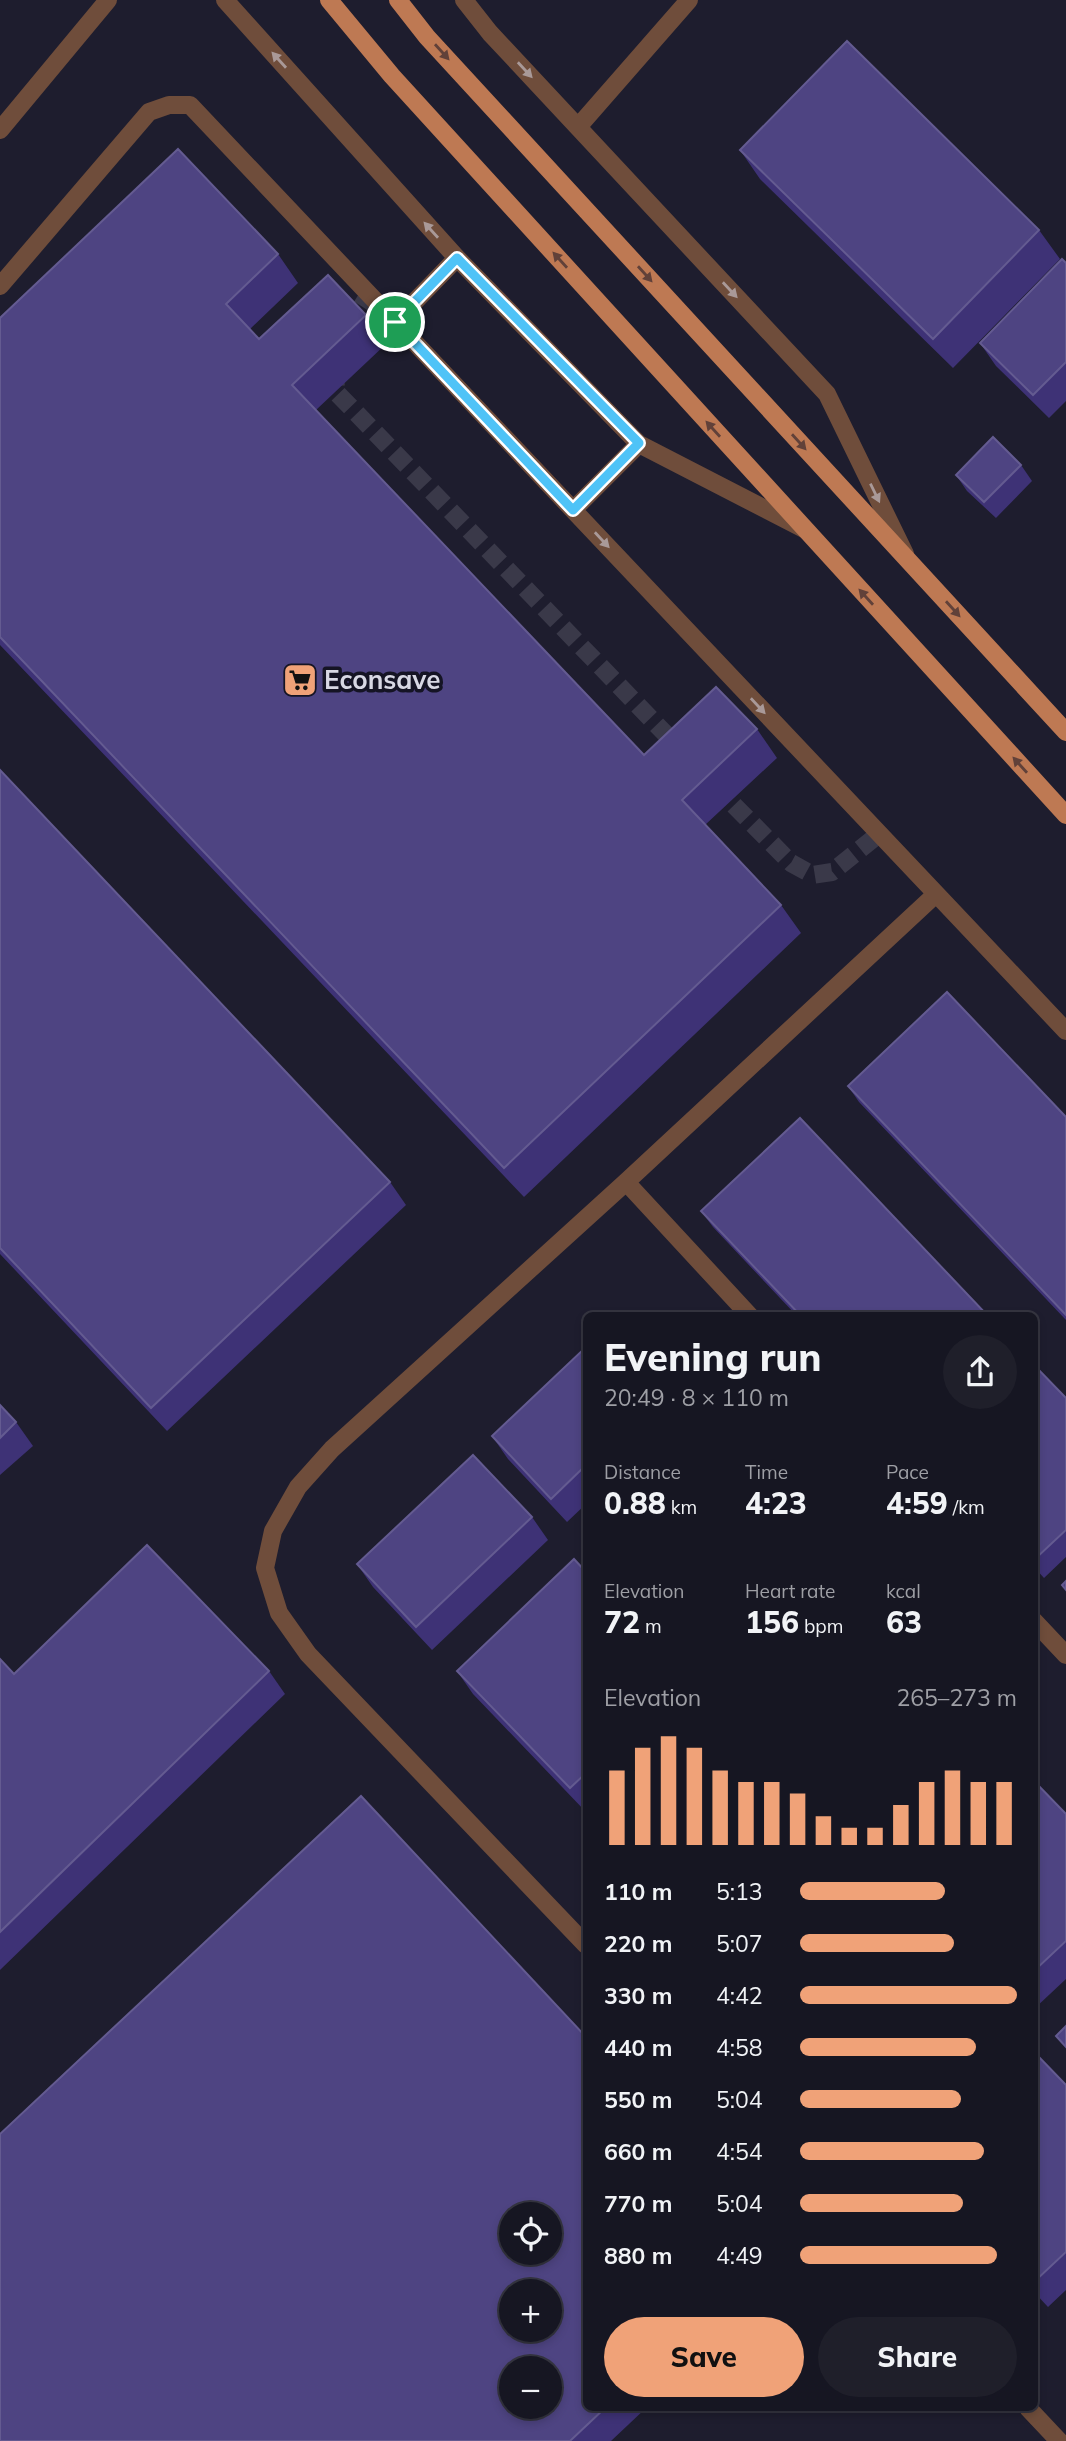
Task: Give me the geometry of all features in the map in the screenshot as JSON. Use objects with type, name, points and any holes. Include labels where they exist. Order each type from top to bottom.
[{"type":"main road","points":[[329,0],[392,76],[1066,815]]},
{"type":"main road","points":[[398,0],[427,37],[1066,733]]},
{"type":"street","points":[[0,130],[108,0]]},
{"type":"street","points":[[225,0],[457,258],[639,443],[804,529]]},
{"type":"street","points":[[464,0],[490,33],[827,394],[907,559]]},
{"type":"street","points":[[578,127],[689,0]]},
{"type":"street","points":[[0,286],[149,113],[169,105],[190,104],[1066,1031]]},
{"type":"street","points":[[395,322],[457,258]]},
{"type":"street","points":[[573,510],[639,443]]},
{"type":"street","points":[[583,1942],[309,1654],[279,1613],[265,1568],[273,1531],[298,1487],[332,1449],[626,1182],[936,894]]},
{"type":"street","points":[[626,1182],[746,1312]]},
{"type":"street","points":[[1038,1625],[1066,1655]]},
{"type":"street","points":[[1030,2411],[1048,2437]]},
{"type":"building","points":[[847,41],[1039,230],[933,339],[740,150]]},
{"type":"building","name":"Econsave","points":[[178,149],[278,254],[226,304],[259,339],[328,275],[366,315],[292,385],[644,755],[716,687],[757,729],[682,800],[781,905],[504,1168],[0,637],[0,318]]},
{"type":"building","points":[[1062,259],[1066,263],[1066,362],[1033,395],[980,343]]},
{"type":"building","points":[[993,437],[1021,465],[984,502],[956,475]]},
{"type":"building","points":[[0,770],[390,1182],[151,1408],[0,1248]]},
{"type":"building","points":[[947,992],[1066,1117],[1066,1315],[848,1086]]},
{"type":"building","points":[[800,1118],[984,1312],[797,1312],[701,1211]]},
{"type":"building","points":[[583,1350],[583,1468],[551,1499],[492,1436]]},
{"type":"building","points":[[1038,1369],[1066,1398],[1066,1530],[1038,1556]]},
{"type":"building","points":[[0,1405],[16,1422],[0,1438]]},
{"type":"building","points":[[473,1455],[532,1517],[416,1627],[357,1564]]},
{"type":"building","points":[[147,1545],[269,1671],[0,1932],[0,1659],[14,1674]]},
{"type":"building","points":[[574,1559],[583,1569],[583,1776],[570,1788],[457,1671]]},
{"type":"building","points":[[1038,1785],[1066,1814],[1066,1941],[1038,1967]]},
{"type":"building","points":[[361,1796],[583,2034],[583,2411],[602,2411],[570,2441],[0,2441],[0,2134]]},
{"type":"building","points":[[1066,2026],[1066,2047],[1056,2036]]},
{"type":"building","points":[[1038,2056],[1066,2085],[1066,2252],[1038,2278]]},
{"type":"tunnel","points":[[347,329],[369,295]]},
{"type":"tunnel","points":[[335,368],[336,392],[681,750]]},
{"type":"tunnel","points":[[715,786],[791,863],[813,875],[832,872],[879,834]]},
{"type":"place","name":"Econsave","points":[[300,680]]},
{"type":"route","points":[[457,258],[639,443],[573,510],[395,322],[457,258]]}]
